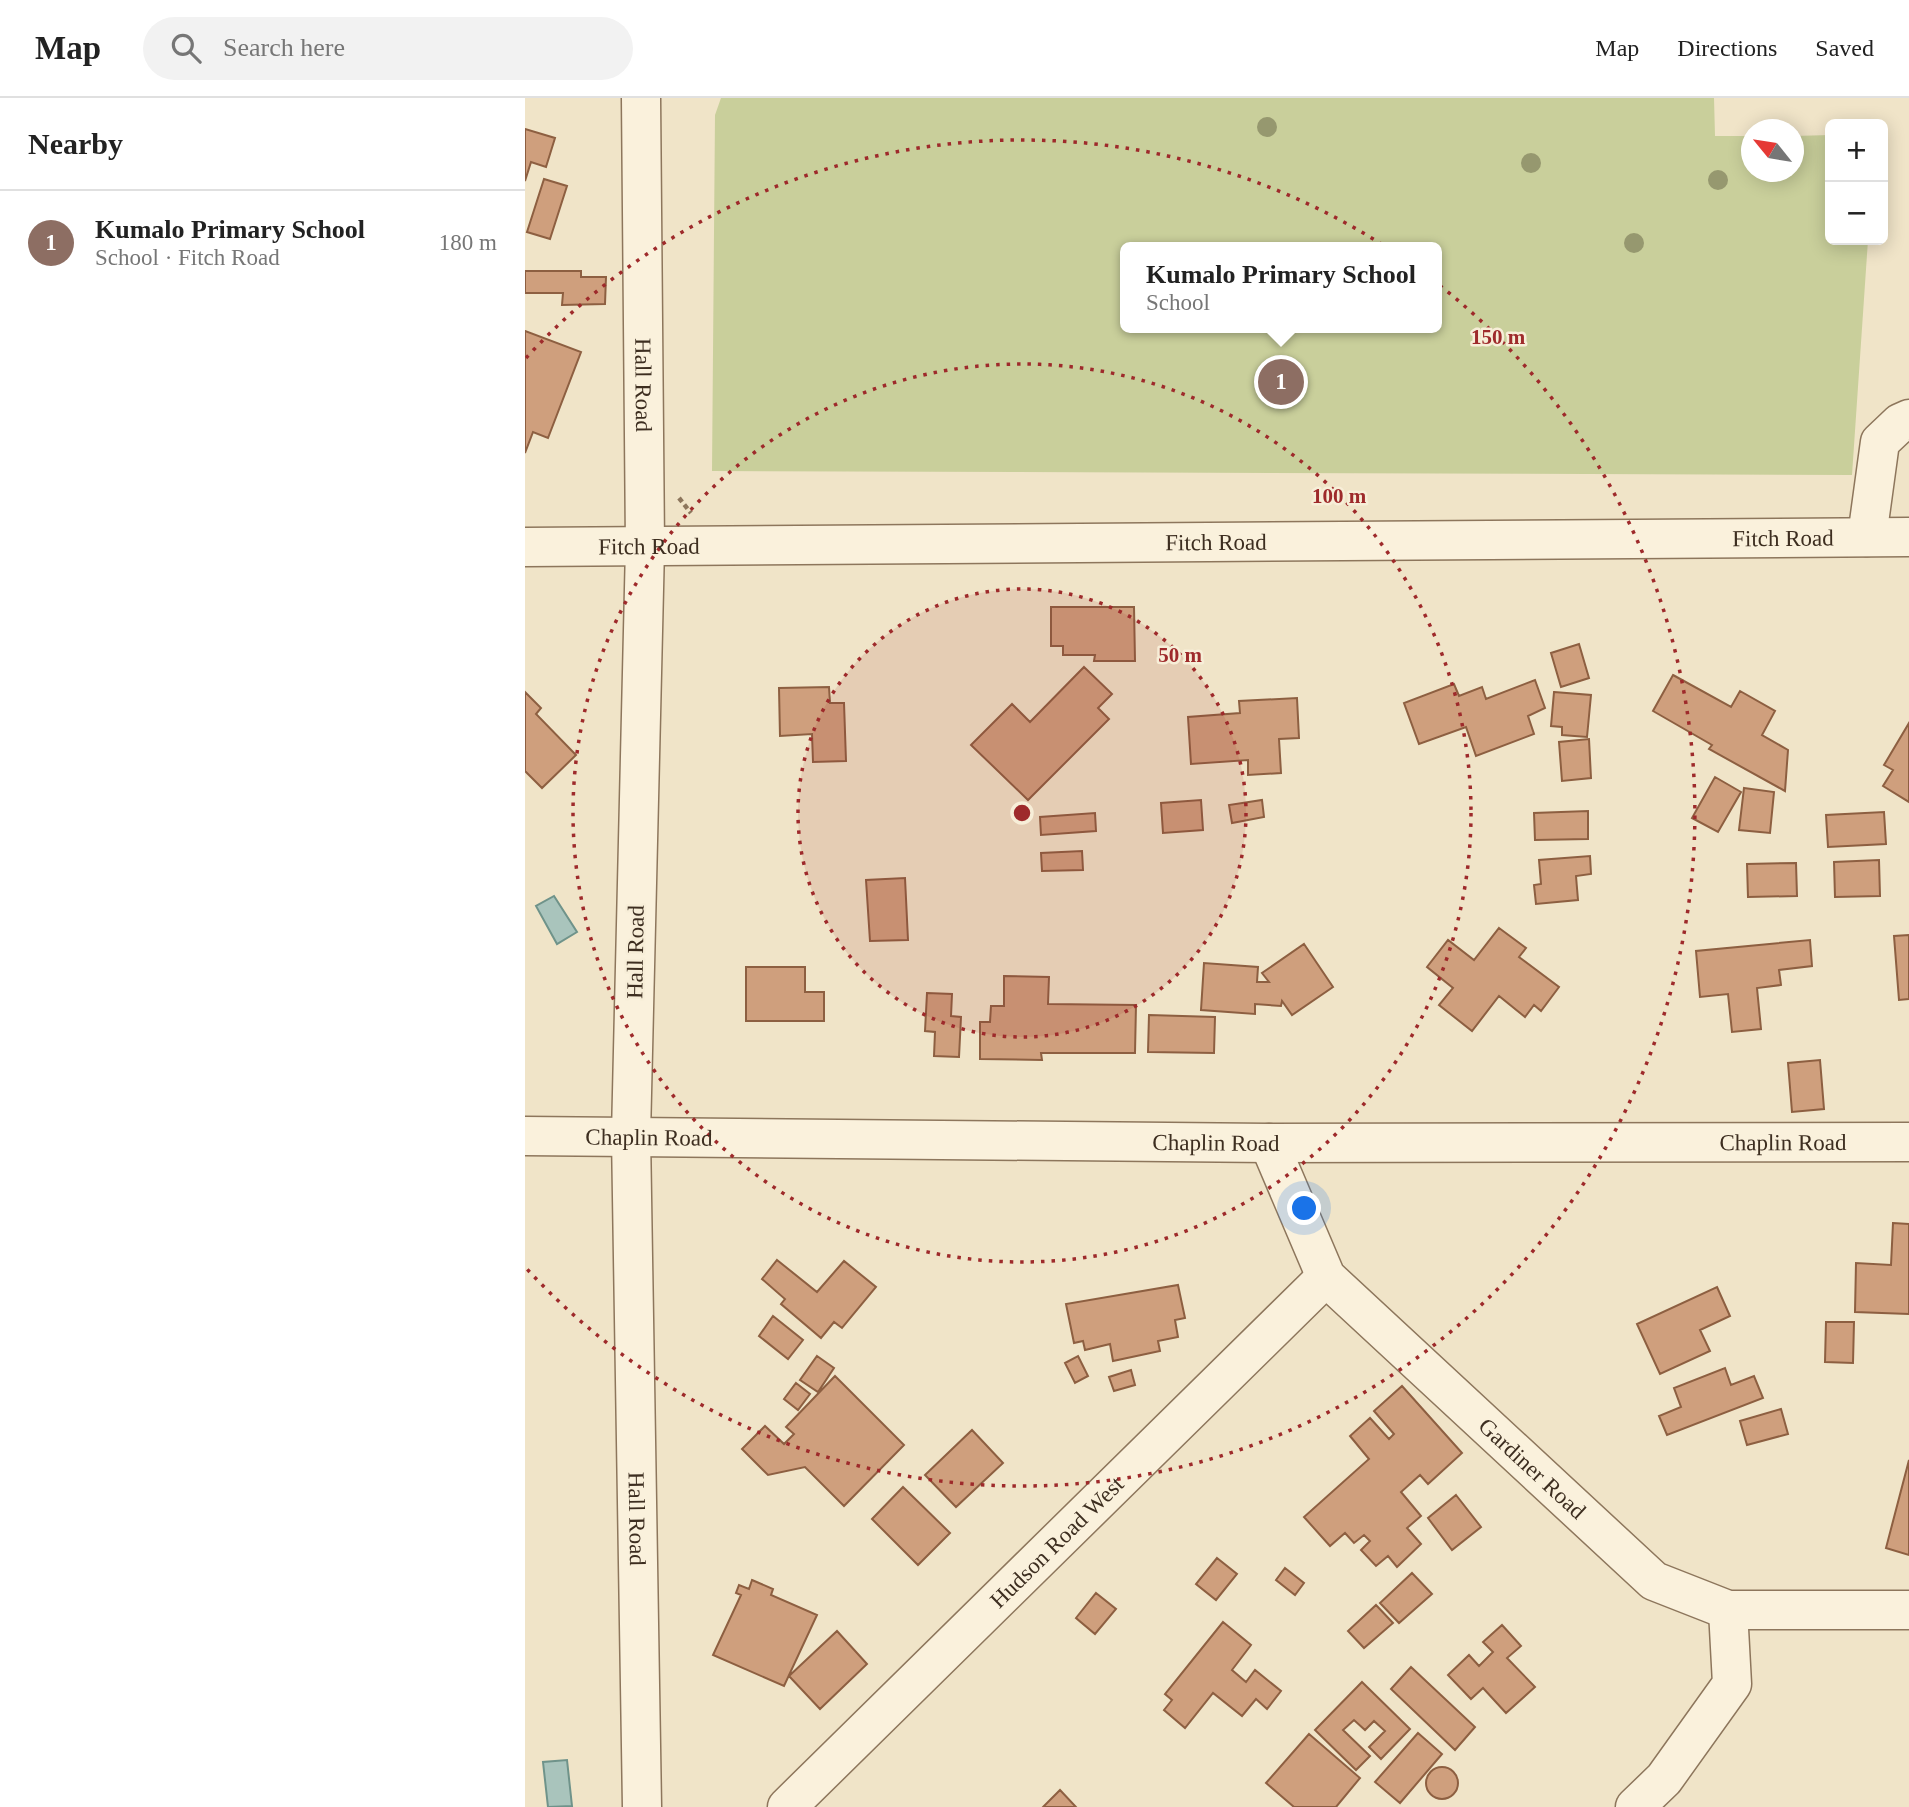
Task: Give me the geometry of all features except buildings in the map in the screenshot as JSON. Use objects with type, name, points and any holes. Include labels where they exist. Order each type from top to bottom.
[{"type":"street","name":"Hall Road","points":[[641,98],[645,547],[631,1135],[642,1807]]},
{"type":"street","points":[[1867,537],[1880,442],[1900,423],[1909,419]]},
{"type":"street","name":"Fitch Road","points":[[525,547],[1909,537]]},
{"type":"street","name":"Chaplin Road","points":[[525,1136],[1269,1143],[1909,1142]]},
{"type":"street","name":"Gardiner Road","points":[[1269,1143],[1327,1277],[1654,1581],[1728,1610],[1909,1610]]},
{"type":"street","name":"Hudson Road West","points":[[787,1807],[1327,1277]]},
{"type":"street","points":[[1635,1807],[1664,1779],[1732,1684],[1728,1610]]},
{"type":"path","points":[[677,495],[694,516]]},
{"type":"green space","points":[[721,98],[1714,98],[1715,136],[1741,136],[1741,182],[1804,182],[1804,136],[1825,135],[1825,245],[1868,245],[1852,475],[712,471],[715,115]]},
{"type":"water","points":[[554,896],[577,932],[557,944],[536,906]]},
{"type":"water","points":[[567,1760],[572,1806],[548,1807],[543,1762]]},
{"type":"place","name":"Kumalo Primary School","points":[[1281,382]]}]
